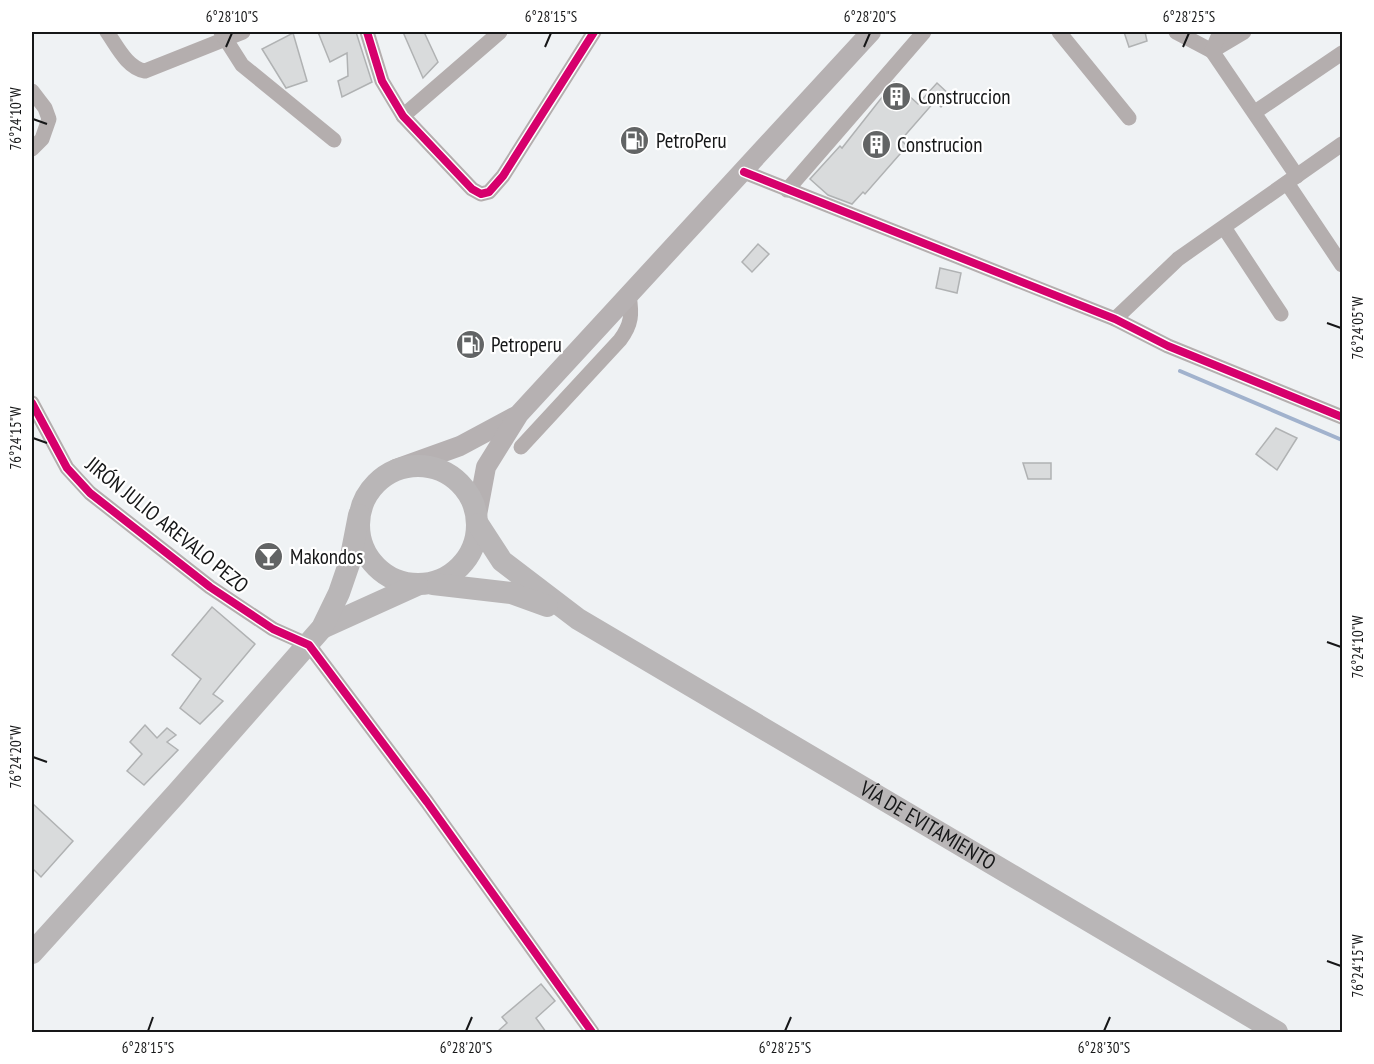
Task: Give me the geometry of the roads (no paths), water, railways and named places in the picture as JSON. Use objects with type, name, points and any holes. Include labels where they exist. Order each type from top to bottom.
[{"type":"highway","points":[[32,953],[315,637],[339,593],[350,561],[359,515],[371,488],[396,469],[413,466],[431,467],[447,473],[461,484],[471,498],[477,519],[475,544],[465,562],[450,576],[424,584],[315,637]]},
{"type":"highway","points":[[359,515],[359,536],[366,555],[379,571],[397,582],[424,584]]},
{"type":"highway","name":"VÍA DE EVITAMIENTO","points":[[477,519],[502,561],[578,619],[1277,1032]]},
{"type":"highway","name":"VÍA DE EVITAMIENTO","points":[[424,584],[511,593],[578,619]]},
{"type":"main road","points":[[477,519],[486,466],[519,414],[744,172],[867,33]]},
{"type":"main road","points":[[396,469],[459,446],[519,414]]},
{"type":"street","points":[[107,32],[131,65],[137,70],[145,71],[223,35],[243,32]]},
{"type":"street","points":[[367,32],[382,81],[403,116],[472,189],[481,194],[489,192],[503,176],[594,32]]},
{"type":"street","points":[[403,116],[500,32]]},
{"type":"street","points":[[787,190],[924,32]]},
{"type":"street","points":[[1059,32],[1129,118]]},
{"type":"street","points":[[1176,32],[1212,51],[1255,112],[1342,265]]},
{"type":"street","points":[[1212,51],[1220,32]]},
{"type":"street","points":[[1212,51],[1244,32]]},
{"type":"street","points":[[223,35],[242,64],[334,141]]},
{"type":"street","points":[[1255,112],[1342,53]]},
{"type":"street","points":[[32,91],[45,108],[49,119],[42,139],[32,149]]},
{"type":"street","points":[[1115,319],[1178,259],[1225,229],[1342,144]]},
{"type":"street","points":[[744,172],[1115,319],[1168,346],[1342,417]]},
{"type":"street","points":[[1225,229],[1281,314]]},
{"type":"street","points":[[521,447],[628,329],[632,316],[629,295]]},
{"type":"street","name":"JIRÓN JULIO AREVALO PEZO","points":[[32,403],[67,468],[90,493],[210,587],[273,629],[315,637]]},
{"type":"street","points":[[315,637],[427,802],[592,1032]]},
{"type":"waterway","points":[[1180,371],[1342,440]]},
{"type":"place","name":"Construccion","points":[[897,97]]},
{"type":"place","name":"PetroPeru","points":[[635,141]]},
{"type":"place","name":"Construcion","points":[[876,145]]},
{"type":"place","name":"Petroperu","points":[[470,345]]},
{"type":"place","name":"Makondos","points":[[269,557]]}]
